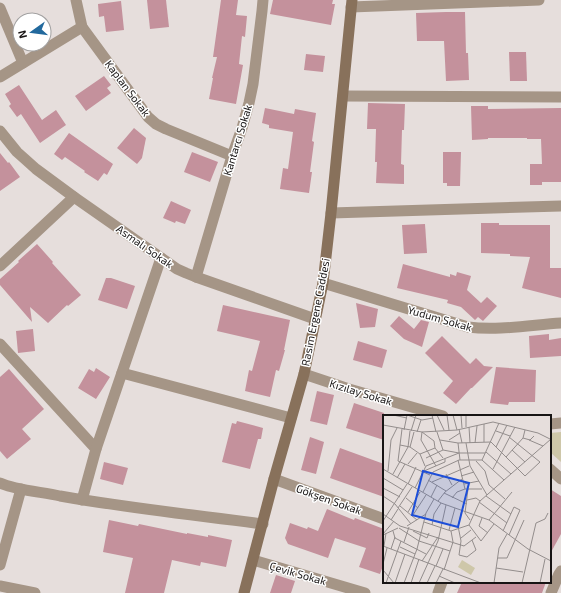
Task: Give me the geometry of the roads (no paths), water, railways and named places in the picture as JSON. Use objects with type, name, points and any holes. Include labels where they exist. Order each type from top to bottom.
[{"type":"main road","name":"Rasim Ergene Caddesi","points":[[244,593],[304,374],[323,283],[352,4]]},
{"type":"street","name":"Kaplan Sokak","points":[[76,0],[82,27],[148,117],[156,124],[166,129],[232,156]]},
{"type":"street","name":"Kantarcı Sokak","points":[[196,277],[232,156],[242,128],[253,84],[263,0]]},
{"type":"street","points":[[352,4],[539,0]]},
{"type":"street","points":[[0,8],[23,63]]},
{"type":"street","points":[[0,77],[82,27]]},
{"type":"street","points":[[343,96],[561,97]]},
{"type":"street","name":"Asmalı Sokak","points":[[0,131],[26,160],[74,197],[177,269],[315,319]]},
{"type":"street","points":[[0,266],[74,197]]},
{"type":"street","points":[[331,213],[561,206]]},
{"type":"street","points":[[82,500],[96,449],[161,258]]},
{"type":"street","name":"Yudum Sokak","points":[[323,283],[468,327],[492,328],[561,323]]},
{"type":"street","points":[[0,344],[96,449]]},
{"type":"street","points":[[122,373],[291,418]]},
{"type":"street","name":"Kızılay Sokak","points":[[304,374],[356,391],[440,415]]},
{"type":"street","points":[[551,424],[561,423]]},
{"type":"street","points":[[551,470],[561,479]]},
{"type":"street","name":"Gökşen Sokak","points":[[274,479],[383,519]]},
{"type":"street","points":[[0,483],[21,489],[82,500],[262,524]]},
{"type":"street","points":[[0,565],[21,489]]},
{"type":"street","name":"Çevik Sokak","points":[[253,560],[365,593]]},
{"type":"street","points":[[551,593],[557,572]]},
{"type":"street","points":[[438,593],[442,583]]},
{"type":"street","points":[[0,586],[35,593]]}]
